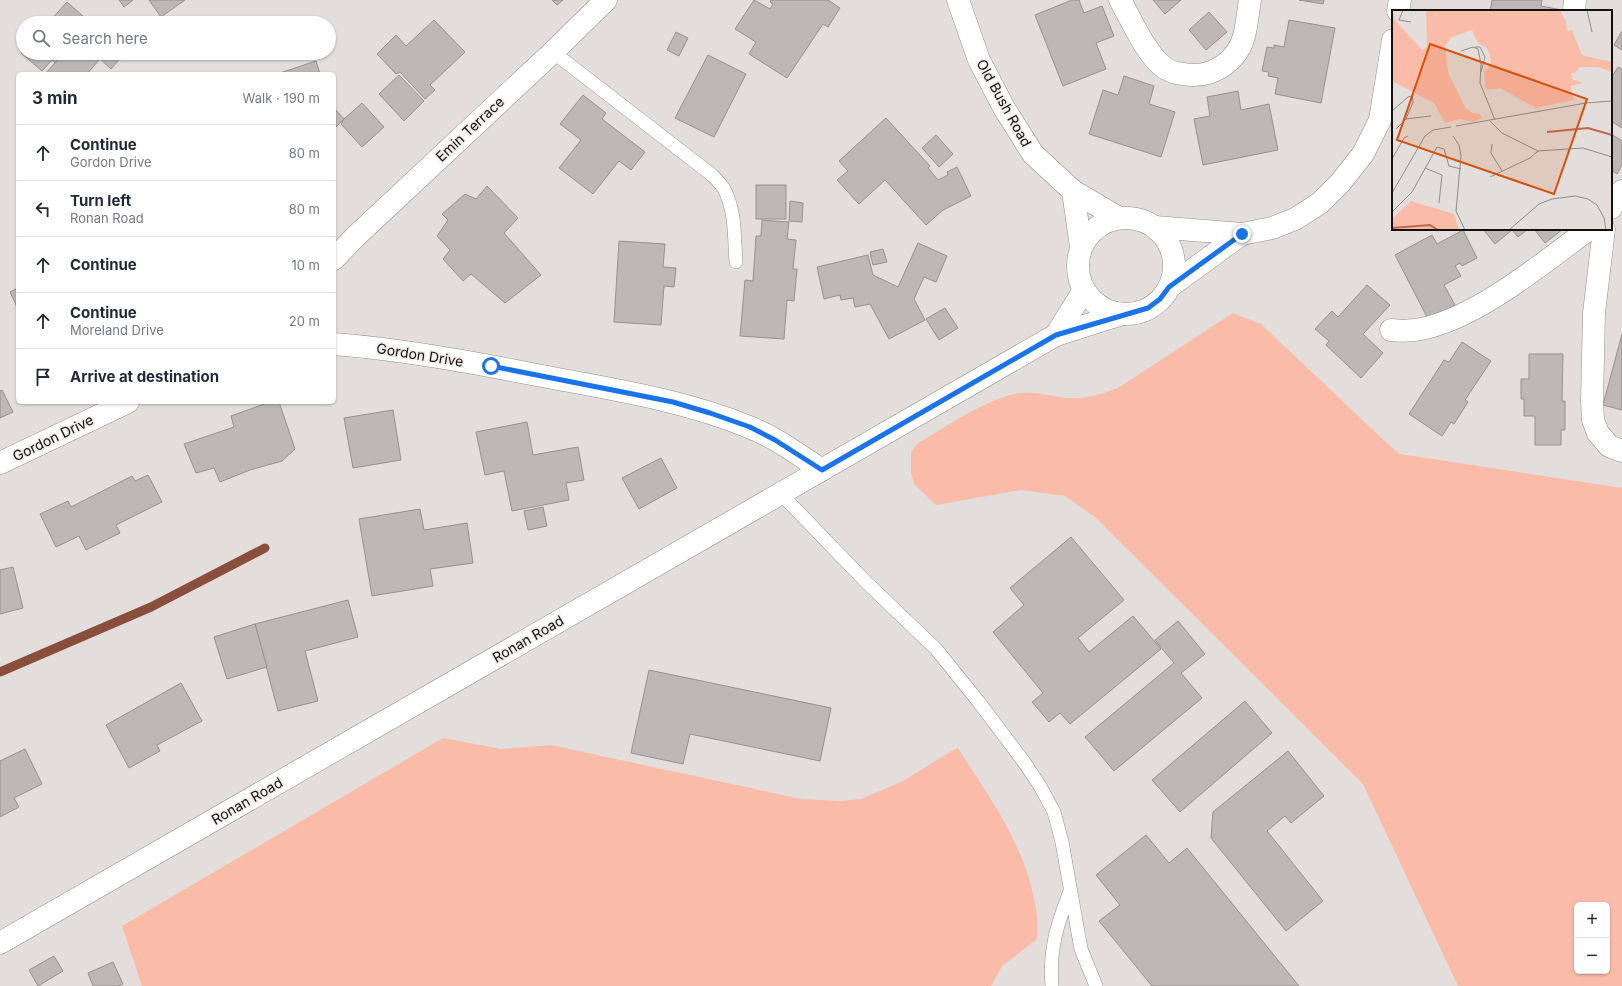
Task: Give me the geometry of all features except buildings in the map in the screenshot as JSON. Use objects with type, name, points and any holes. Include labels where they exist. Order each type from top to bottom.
[{"type":"street","name":"Emin Terrace","points":[[336,257],[361,231],[553,52],[606,0]]},
{"type":"street","name":"Old Bush Road","points":[[958,0],[979,60],[1004,108],[1033,154],[1073,191],[1119,218]]},
{"type":"street","points":[[1120,0],[1145,45],[1160,65],[1175,74],[1198,75],[1217,70],[1234,57],[1243,37],[1250,0]]},
{"type":"street","points":[[1398,10],[1400,0]]},
{"type":"street","points":[[1574,10],[1575,0]]},
{"type":"street","points":[[1155,227],[1242,234],[1272,228],[1295,219],[1320,202],[1340,183],[1363,154],[1380,120],[1392,46]]},
{"type":"street","points":[[1073,191],[1081,247]]},
{"type":"street","points":[[1612,206],[1622,191]]},
{"type":"street","points":[[1169,287],[1173,274],[1174,261],[1171,248],[1165,236],[1155,227],[1142,220],[1133,218],[1119,218],[1099,224],[1088,234],[1081,247],[1077,262],[1078,276],[1084,290],[1093,301],[1105,309],[1122,314],[1134,313],[1148,308],[1160,299],[1169,287],[1242,234]]},
{"type":"street","points":[[1391,330],[1407,331],[1422,329],[1448,321],[1478,306],[1525,276],[1588,230]]},
{"type":"street","points":[[1604,230],[1594,312],[1592,401],[1594,420],[1598,433],[1609,446],[1622,451]]},
{"type":"street","name":"Ronan Road","points":[[1056,335],[1084,290]]},
{"type":"street","name":"Ronan Road","points":[[0,943],[1056,335],[1122,314]]},
{"type":"street","name":"Gordon Drive","points":[[336,344],[402,351],[673,402],[750,427],[775,440],[822,470]]},
{"type":"street","name":"Gordon Drive","points":[[0,463],[124,404]]},
{"type":"lane","points":[[553,52],[712,175],[723,188],[730,202],[733,218],[736,262]]},
{"type":"lane","points":[[781,494],[866,582],[936,650],[1024,762],[1040,786],[1054,812],[1062,842],[1081,949],[1096,986]]},
{"type":"lane","points":[[1052,986],[1052,951],[1056,928],[1070,889]]},
{"type":"shaded area","points":[[1233,313],[1261,324],[1400,454],[1622,488],[1622,986],[1458,986],[1363,784],[1096,518],[1065,496],[1021,490],[936,505],[914,484],[911,473],[911,452],[918,443],[968,413],[1010,395],[1022,393],[1081,398],[1108,392],[1118,388]]},
{"type":"shaded area","points":[[443,738],[501,749],[551,745],[801,799],[840,801],[861,799],[903,781],[958,748],[1006,824],[1025,865],[1036,909],[1037,939],[1002,966],[991,986],[142,986],[122,926]]},
{"type":"waterway","points":[[0,672],[151,607],[265,548]]},
{"type":"route","points":[[491,366],[673,402],[710,413],[750,427],[775,440],[822,470],[1056,335],[1122,314],[1134,313],[1148,308],[1160,299],[1169,287],[1242,234]]}]
